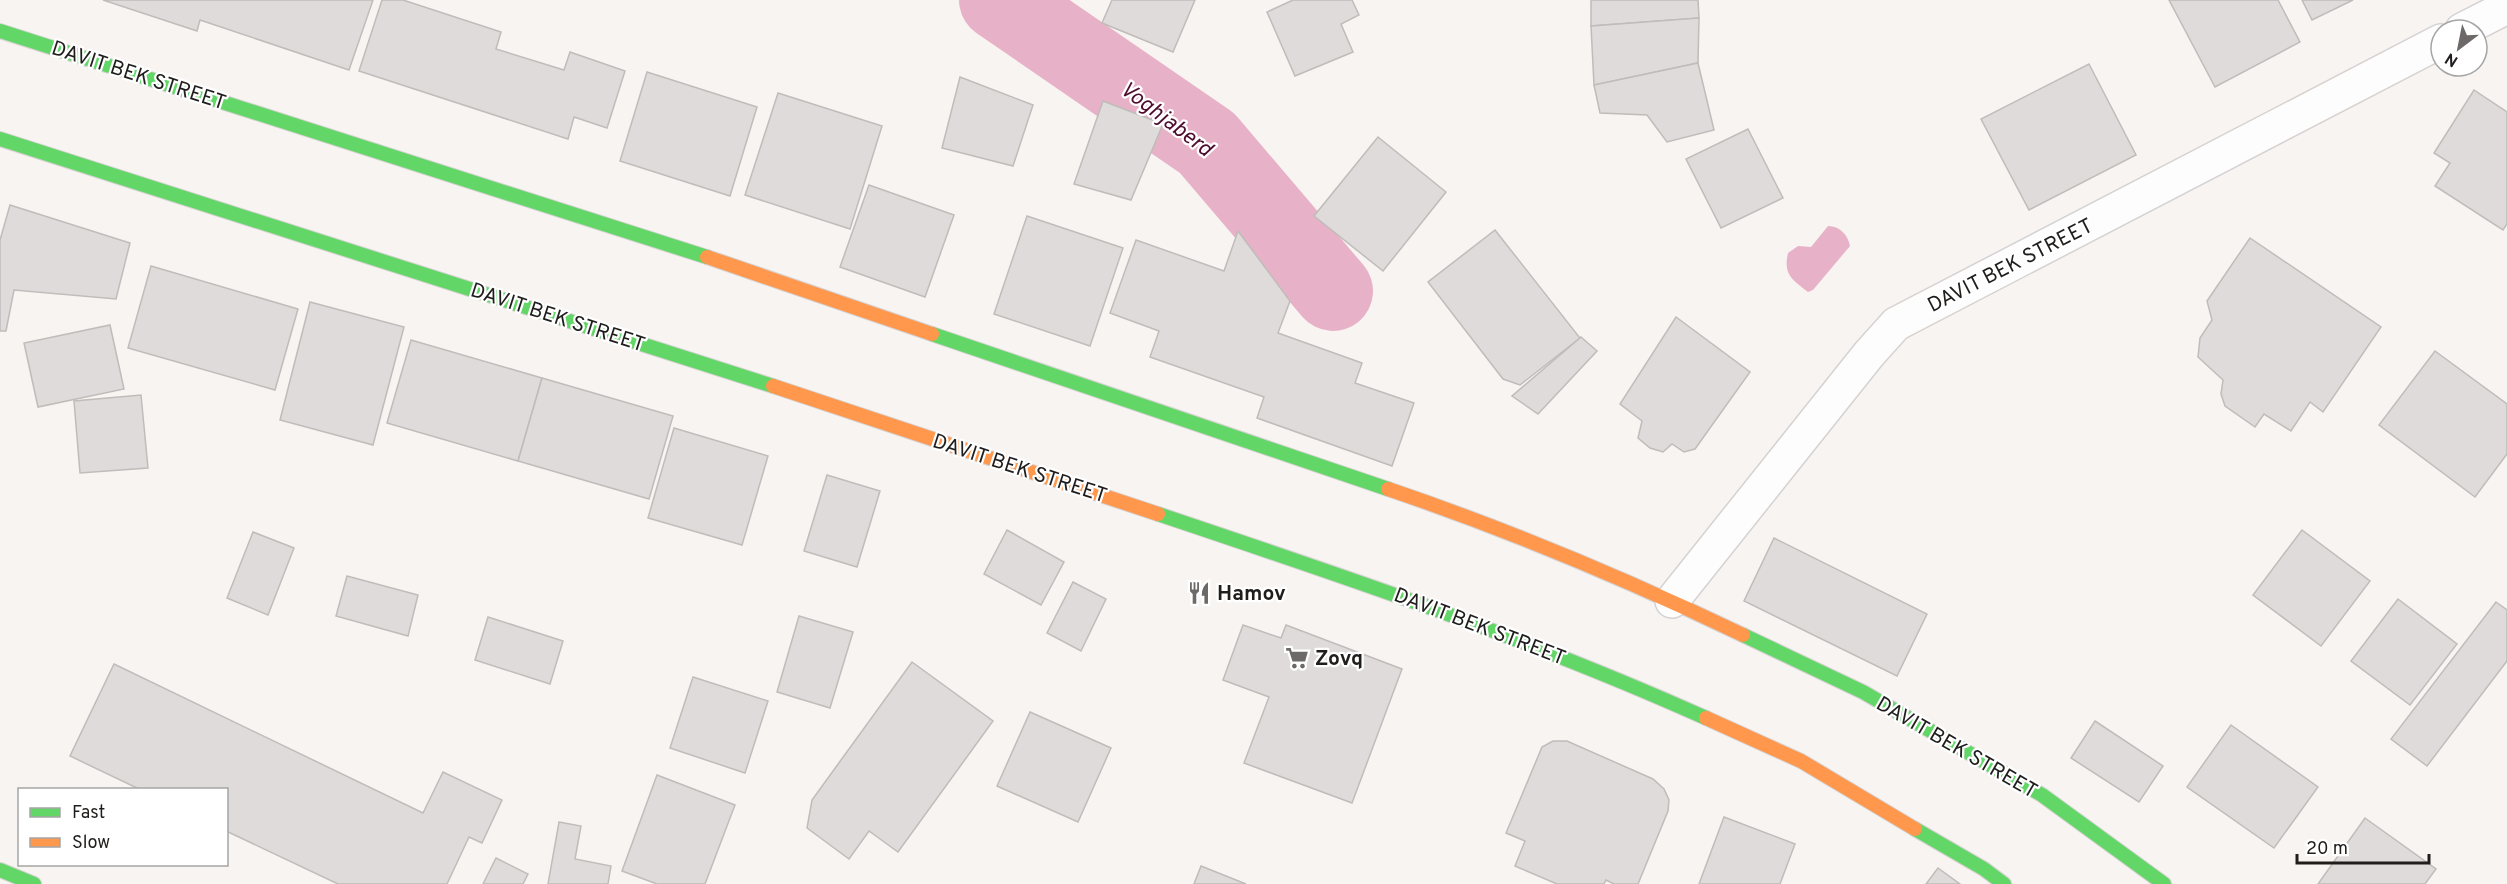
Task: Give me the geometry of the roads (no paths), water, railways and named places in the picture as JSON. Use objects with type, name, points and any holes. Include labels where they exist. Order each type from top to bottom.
[{"type":"main road","name":"DAVIT BEK STREET","points":[[0,31],[629,231],[1448,508],[1672,601],[1883,703],[2042,795],[2164,884]]},
{"type":"main road","name":"DAVIT BEK STREET","points":[[0,139],[730,372],[1377,588],[1615,677],[1801,762],[1984,869],[2004,884]]},
{"type":"main road","points":[[0,870],[34,884]]},
{"type":"street","points":[[2485,18],[2507,7]]},
{"type":"street","name":"DAVIT BEK STREET","points":[[1672,601],[1869,354],[1896,324],[2429,47]]},
{"type":"waterway","name":"Voghjaberd","points":[[999,0],[1207,143],[1333,291]]},
{"type":"place","name":"Hamov","points":[[1199,593]]},
{"type":"place","name":"Zovq","points":[[1297,658]]}]
